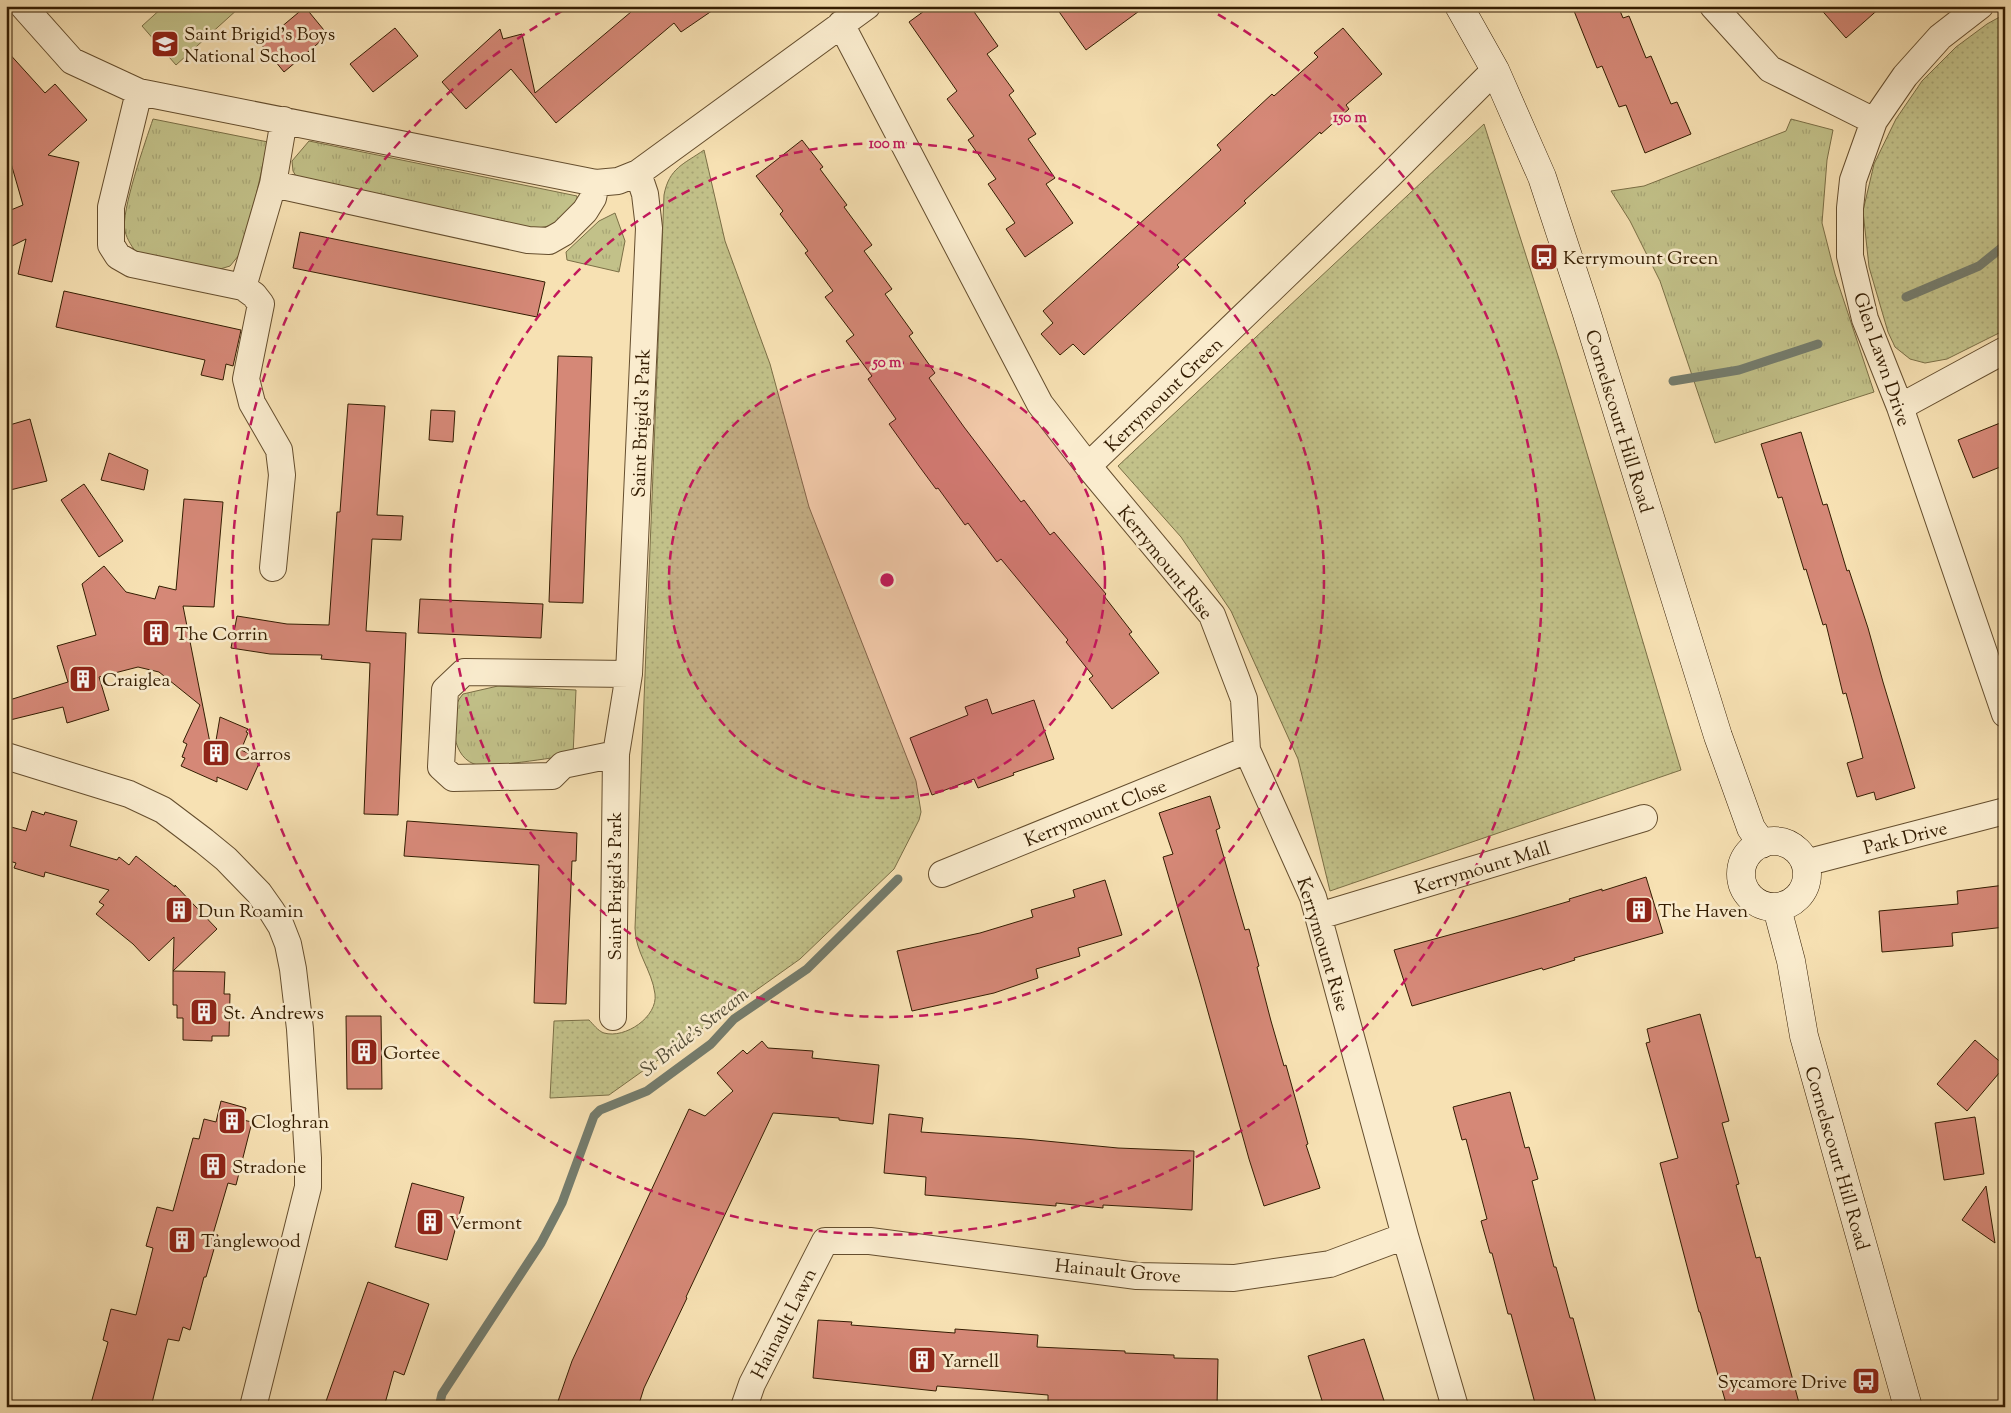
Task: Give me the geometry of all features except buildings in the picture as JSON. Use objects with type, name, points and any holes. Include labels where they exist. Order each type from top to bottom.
[{"type":"main road","name":"Cornelscourt Hill Road","points":[[1459,6],[1494,70],[1542,177],[1589,321],[1718,736],[1751,828],[1762,844]]},
{"type":"main road","points":[[1772,841],[1787,844],[1800,853],[1805,862],[1807,877],[1802,892],[1791,902],[1777,908],[1766,907],[1756,903],[1743,887],[1742,866],[1746,857],[1753,849],[1762,844],[1772,841]]},
{"type":"main road","name":"Cornelscourt Hill Road","points":[[1777,908],[1791,961],[1804,1036],[1908,1407]]},
{"type":"street","points":[[22,6],[72,61],[139,92],[596,183],[618,181],[638,173],[867,6]]},
{"type":"street","points":[[1712,6],[1770,69],[1874,121]]},
{"type":"street","name":"Glen Lawn Drive","points":[[1980,6],[1940,37],[1905,76],[1874,121],[1853,180],[1850,208],[1850,256],[1865,319],[1900,407],[2005,714]]},
{"type":"street","name":"Kerrymount Rise","points":[[841,24],[1040,404],[1088,466],[1212,615],[1244,699],[1247,750],[1314,897],[1405,1236],[1455,1407]]},
{"type":"street","name":"Kerrymount Green","points":[[1088,466],[1391,174],[1494,70]]},
{"type":"street","points":[[139,92],[111,206],[111,245],[118,256],[132,264],[248,291],[259,300],[262,307],[246,379],[252,403],[279,450],[282,475],[273,568]]},
{"type":"street","points":[[248,291],[273,184],[284,120]]},
{"type":"street","name":"Saint Brigid's Park","points":[[613,1017],[616,754],[629,674],[649,228],[645,194],[638,173]]},
{"type":"street","points":[[273,184],[528,240],[549,241],[563,234],[585,211],[594,198],[596,183]]},
{"type":"street","points":[[1900,407],[2005,350]]},
{"type":"street","points":[[616,754],[563,765],[552,776],[453,778],[441,767],[445,690],[464,672],[629,674]]},
{"type":"street","name":"Kerrymount Close","points":[[942,874],[1247,750]]},
{"type":"street","points":[[6,756],[129,794],[163,810],[204,841],[246,879],[272,910],[288,944],[300,1029],[308,1158],[308,1188],[253,1407]]},
{"type":"street","name":"Park Drive","points":[[1805,862],[2005,811]]},
{"type":"street","name":"Kerrymount Mall","points":[[1319,916],[1644,818]]},
{"type":"street","name":"Hainault Grove","points":[[826,1241],[870,1241],[1137,1276],[1234,1278],[1330,1264],[1405,1236]]},
{"type":"street","name":"Hainault Lawn","points":[[744,1407],[752,1384],[826,1241]]},
{"type":"green space","points":[[164,6],[238,6],[239,8],[176,65],[142,26]]},
{"type":"green space","points":[[2005,14],[2005,330],[1947,359],[1925,363],[1910,359],[1895,347],[1888,332],[1869,267],[1863,211],[1874,164],[1896,119],[1922,81],[1956,47],[1987,24]]},
{"type":"green space","points":[[153,119],[268,142],[244,249],[230,266],[207,273],[138,255],[129,241],[124,222],[126,209],[134,176]]},
{"type":"green space","points":[[1791,119],[1833,130],[1827,160],[1822,223],[1835,274],[1874,392],[1715,443],[1660,281],[1630,221],[1611,191],[1644,186],[1786,131]]},
{"type":"green space","points":[[1484,124],[1559,359],[1681,770],[1330,891],[1298,759],[1231,611],[1181,537],[1118,466]]},
{"type":"green space","points":[[309,141],[577,196],[577,207],[554,225],[528,230],[300,183],[293,171],[292,161]]},
{"type":"green space","points":[[704,150],[725,241],[770,364],[809,507],[916,781],[921,812],[919,820],[894,869],[800,959],[609,1095],[550,1098],[554,1021],[589,1020],[604,1033],[621,1033],[646,1018],[655,1003],[651,977],[638,945],[635,928],[664,195],[666,186],[678,168]]},
{"type":"green space","points":[[615,213],[625,241],[619,272],[567,260],[566,252],[599,221]]},
{"type":"green space","points":[[498,686],[576,690],[573,755],[492,765],[469,762],[462,755],[458,747],[453,728],[453,718],[457,702],[463,694]]},
{"type":"waterway","name":"St Bride's Stream","points":[[1906,297],[1979,266],[2005,245]]},
{"type":"waterway","name":"St Bride's Stream","points":[[1673,381],[1739,370],[1818,344]]},
{"type":"waterway","name":"St Bride's Stream","points":[[439,1407],[442,1394],[541,1243],[562,1203],[594,1116],[600,1110],[647,1091],[711,1044],[734,1019],[807,969],[898,879]]},
{"type":"place","name":"Saint Brigid's Boys National School","points":[[165,44]]},
{"type":"place","name":"Kerrymount Green","points":[[1544,257]]},
{"type":"place","name":"The Corrin","points":[[156,633]]},
{"type":"place","name":"Craiglea","points":[[83,679]]},
{"type":"place","name":"Carros","points":[[216,753]]},
{"type":"place","name":"Dun Roamin","points":[[179,910]]},
{"type":"place","name":"The Haven","points":[[1639,910]]},
{"type":"place","name":"St. Andrews","points":[[204,1012]]},
{"type":"place","name":"Gortee","points":[[364,1052]]},
{"type":"place","name":"Cloghran","points":[[232,1121]]},
{"type":"place","name":"Stradone","points":[[213,1166]]},
{"type":"place","name":"Vermont","points":[[430,1222]]},
{"type":"place","name":"Tanglewood","points":[[182,1240]]},
{"type":"place","name":"Yarnell","points":[[922,1360]]},
{"type":"place","name":"Sycamore Drive","points":[[1866,1381]]}]
